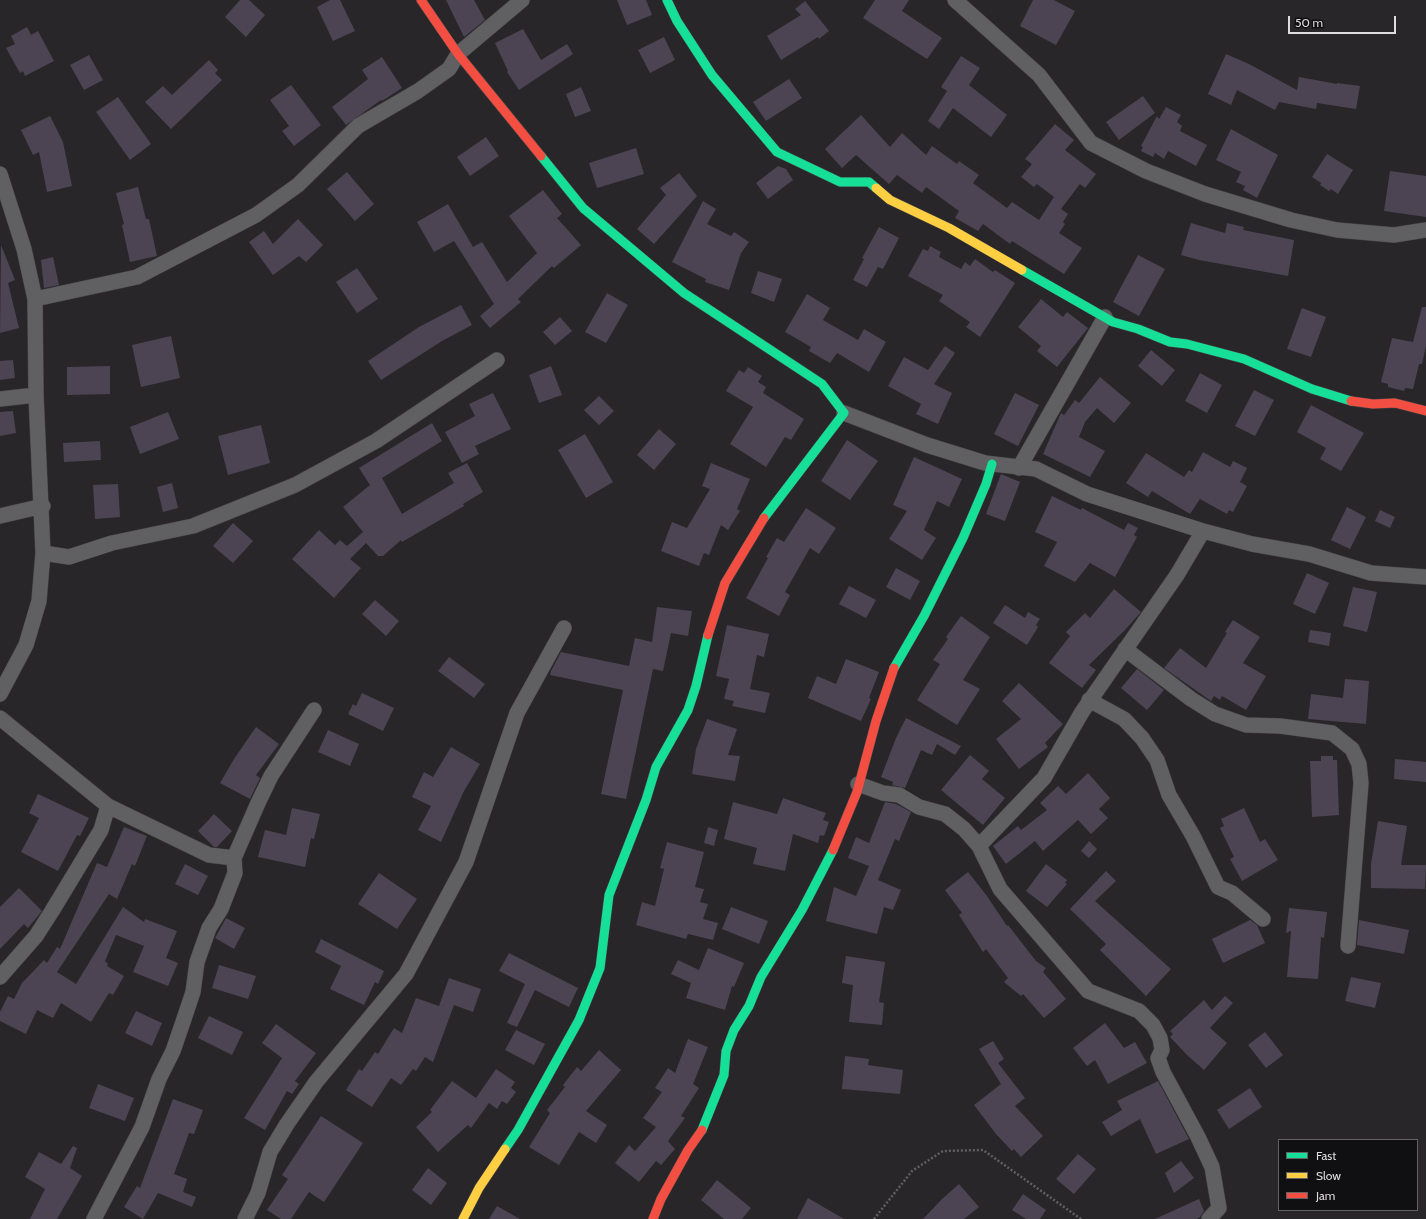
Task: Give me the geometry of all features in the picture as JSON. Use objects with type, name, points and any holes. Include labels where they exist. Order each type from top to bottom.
[{"type":"street","points":[[421,0],[458,54],[583,208],[684,293],[822,384],[844,413],[927,445],[992,464],[1036,469],[1087,494],[1204,531],[1252,544],[1309,554],[1372,573],[1426,577]]},
{"type":"street","points":[[35,299],[137,277],[256,215],[298,186],[358,126],[418,91],[449,69],[458,54],[522,0]]},
{"type":"street","points":[[667,0],[677,21],[712,75],[777,152],[840,182],[869,182],[890,200],[949,228],[1113,322],[1138,329],[1170,342],[1187,344],[1244,360],[1312,389],[1355,402],[1373,404],[1395,403],[1426,411]]},
{"type":"street","points":[[955,0],[1039,74],[1091,144],[1146,171],[1204,194],[1291,220],[1337,230],[1394,235],[1426,230]]},
{"type":"street","points":[[0,174],[24,249],[35,299],[36,395],[43,506],[43,552],[39,601],[26,645],[0,694]]},
{"type":"street","points":[[1018,468],[1105,317]]},
{"type":"street","points":[[43,552],[69,556],[112,543],[193,526],[295,485],[376,441],[497,360]]},
{"type":"street","points":[[0,399],[36,395]]},
{"type":"street","points":[[463,1219],[479,1188],[518,1130],[581,1014],[600,968],[609,895],[646,800],[656,767],[688,710],[696,686],[712,619],[725,583],[758,525],[792,483],[804,464],[844,413]]},
{"type":"street","points":[[653,1219],[688,1150],[704,1126],[724,1075],[726,1051],[734,1030],[749,1006],[761,977],[802,910],[834,848],[857,792],[858,784],[893,670],[924,616],[963,538],[986,484],[992,464]]},
{"type":"street","points":[[0,516],[43,506]]},
{"type":"street","points":[[979,846],[1044,778],[1089,700],[1177,575],[1204,531]]},
{"type":"street","points":[[245,1219],[258,1193],[270,1152],[287,1124],[316,1082],[406,974],[414,960],[466,862],[517,713],[564,628]]},
{"type":"street","points":[[1125,649],[1178,690],[1215,714],[1246,725],[1280,726],[1332,733],[1352,749],[1359,764],[1361,783],[1348,946]]},
{"type":"street","points":[[1089,700],[1124,719],[1142,738],[1157,760],[1169,795],[1193,836],[1218,887],[1232,893],[1263,919]]},
{"type":"street","points":[[94,1219],[142,1127],[158,1079],[173,1051],[193,992],[200,955],[209,928],[222,909],[235,873],[234,858],[271,776],[314,710]]},
{"type":"street","points":[[0,718],[108,806],[209,855],[234,858]]},
{"type":"street","points":[[858,784],[883,793],[899,795],[919,807],[946,814],[964,829],[979,846],[1000,889],[1088,991],[1139,1011],[1152,1025],[1160,1038],[1162,1050],[1158,1058],[1163,1072],[1198,1137],[1212,1167],[1220,1208],[1209,1219]]},
{"type":"street","points":[[0,977],[36,936],[52,911],[101,830],[108,806]]},
{"type":"path","points":[[874,1219],[912,1171],[943,1151],[983,1150],[1081,1219]]},
{"type":"building","points":[[240,0],[249,0],[265,15],[246,37],[225,17]]},
{"type":"building","points":[[330,0],[340,0],[355,31],[333,41],[317,7]]},
{"type":"building","points":[[446,0],[474,0],[485,20],[464,37]]},
{"type":"building","points":[[617,0],[646,0],[652,15],[627,25]]},
{"type":"building","points":[[875,0],[909,0],[902,11],[942,38],[927,59],[863,18]]},
{"type":"building","points":[[1033,0],[1054,0],[1075,11],[1056,45],[1020,26]]},
{"type":"building","points":[[805,1],[829,31],[819,39],[818,37],[781,60],[767,36],[801,15],[795,9]]},
{"type":"building","points":[[27,27],[31,35],[38,31],[54,61],[25,76],[23,71],[20,73],[6,48],[15,44],[11,36]]},
{"type":"building","points":[[523,29],[541,60],[567,44],[573,54],[519,90],[507,72],[508,71],[495,43]]},
{"type":"building","points":[[664,37],[675,60],[650,73],[638,50]]},
{"type":"building","points":[[1226,54],[1249,64],[1297,90],[1299,77],[1337,84],[1360,86],[1356,109],[1317,103],[1316,109],[1279,102],[1275,110],[1237,90],[1231,105],[1208,94]]},
{"type":"building","points":[[89,55],[103,80],[84,90],[70,65]]},
{"type":"building","points":[[961,56],[980,68],[969,85],[1007,115],[991,137],[953,108],[939,129],[928,121],[947,91],[941,87]]},
{"type":"building","points":[[382,57],[402,88],[382,101],[381,100],[346,125],[332,107],[368,79],[362,70]]},
{"type":"building","points":[[209,60],[218,70],[215,73],[222,80],[171,129],[145,102],[163,86],[172,95]]},
{"type":"building","points":[[789,79],[802,98],[766,121],[753,102]]},
{"type":"building","points":[[291,85],[321,125],[294,146],[282,131],[289,126],[270,100]]},
{"type":"building","points":[[581,87],[591,111],[575,117],[566,94]]},
{"type":"building","points":[[1143,96],[1155,113],[1119,140],[1106,122]]},
{"type":"building","points":[[118,97],[151,144],[130,160],[96,112]]},
{"type":"building","points":[[1166,107],[1181,115],[1177,122],[1182,126],[1180,131],[1207,145],[1196,166],[1168,151],[1164,159],[1155,153],[1153,157],[1141,151],[1143,147],[1141,146],[1157,116],[1159,119]]},
{"type":"building","points":[[861,115],[890,147],[902,133],[926,155],[932,146],[957,164],[959,161],[979,175],[973,183],[1007,208],[1012,202],[1039,220],[1054,197],[1037,184],[1034,187],[1021,177],[1032,164],[1025,159],[1055,124],[1074,140],[1065,150],[1096,174],[1085,188],[1080,184],[1061,209],[1068,214],[1063,222],[1065,224],[1059,233],[1082,248],[1064,274],[1012,241],[1010,244],[983,224],[978,231],[955,218],[959,211],[926,187],[922,193],[897,175],[889,184],[856,155],[842,168],[825,149]]},
{"type":"building","points":[[50,116],[63,142],[72,186],[47,192],[39,152],[33,155],[21,130]]},
{"type":"building","points":[[1231,129],[1278,155],[1257,198],[1243,190],[1245,186],[1236,182],[1241,172],[1216,160]]},
{"type":"building","points":[[486,137],[499,156],[470,176],[457,157]]},
{"type":"building","points":[[636,148],[644,174],[597,188],[589,163]]},
{"type":"building","points":[[1327,154],[1353,170],[1338,194],[1331,189],[1329,191],[1312,177]]},
{"type":"building","points":[[778,166],[786,169],[793,180],[768,199],[756,183]]},
{"type":"building","points":[[1390,171],[1426,176],[1426,217],[1384,211]]},
{"type":"building","points":[[347,172],[374,204],[355,221],[327,189]]},
{"type":"building","points":[[679,173],[697,196],[654,244],[637,229],[666,195],[660,188]]},
{"type":"building","points":[[138,187],[146,219],[149,219],[157,256],[130,262],[122,225],[124,224],[116,193]]},
{"type":"building","points":[[543,190],[562,214],[557,218],[581,245],[554,268],[552,266],[518,299],[521,302],[490,328],[480,316],[494,304],[454,241],[434,252],[417,222],[448,204],[473,247],[482,242],[507,282],[537,253],[509,216]]},
{"type":"building","points":[[703,201],[716,209],[707,224],[731,236],[734,232],[749,242],[741,253],[729,290],[705,282],[706,279],[672,262]]},
{"type":"building","points":[[298,219],[323,245],[306,262],[299,256],[273,275],[249,242],[264,231],[273,244]]},
{"type":"building","points":[[1191,223],[1225,233],[1227,223],[1244,227],[1243,230],[1294,240],[1288,276],[1199,260],[1181,255]]},
{"type":"building","points":[[879,227],[899,238],[883,269],[878,267],[867,287],[853,280],[864,259],[862,258]]},
{"type":"building","points":[[1,245],[15,280],[8,283],[19,328],[0,333]]},
{"type":"building","points":[[930,246],[941,252],[939,257],[961,269],[965,262],[970,266],[975,259],[993,272],[995,270],[1015,283],[980,337],[966,327],[970,322],[939,301],[943,295],[908,276],[923,249],[928,251]]},
{"type":"building","points":[[1138,255],[1165,269],[1139,316],[1113,302]]},
{"type":"building","points":[[53,257],[59,285],[44,288],[41,260]]},
{"type":"building","points":[[357,268],[378,299],[357,313],[336,282]]},
{"type":"building","points":[[758,271],[782,279],[774,302],[751,293]]},
{"type":"building","points":[[607,293],[628,305],[606,343],[585,332]]},
{"type":"building","points":[[807,294],[830,308],[823,320],[858,340],[864,329],[886,342],[869,372],[837,353],[830,363],[809,351],[811,347],[785,332]]},
{"type":"building","points":[[1041,299],[1063,317],[1067,312],[1088,328],[1057,367],[1037,351],[1041,346],[1018,327]]},
{"type":"building","points":[[461,305],[472,325],[442,341],[381,380],[368,361],[419,327]]},
{"type":"building","points":[[1422,307],[1426,307],[1426,346],[1422,364],[1419,364],[1413,389],[1405,388],[1404,391],[1388,387],[1388,384],[1381,382],[1392,338],[1413,342]]},
{"type":"building","points":[[1302,308],[1326,317],[1311,357],[1287,349]]},
{"type":"building","points":[[560,317],[572,331],[555,345],[543,332]]},
{"type":"building","points":[[171,336],[180,378],[141,387],[132,345]]},
{"type":"building","points":[[945,346],[955,353],[934,384],[952,393],[938,424],[916,414],[921,404],[888,386],[904,357],[928,370]]},
{"type":"building","points":[[1151,350],[1175,370],[1162,386],[1138,366]]},
{"type":"building","points":[[13,360],[15,378],[0,380],[0,361]]},
{"type":"building","points":[[110,366],[110,394],[67,395],[67,367]]},
{"type":"building","points":[[551,366],[562,395],[539,403],[529,375]]},
{"type":"building","points":[[748,367],[762,376],[758,382],[766,387],[763,393],[804,419],[791,440],[785,437],[766,467],[730,444],[753,407],[726,391],[739,370],[744,373]]},
{"type":"building","points":[[1200,373],[1222,385],[1207,413],[1185,401]]},
{"type":"building","points":[[1100,377],[1131,403],[1114,423],[1097,408],[1085,422],[1079,437],[1105,451],[1090,477],[1043,454],[1061,413],[1064,415],[1075,400],[1079,403]]},
{"type":"building","points":[[1254,390],[1274,400],[1255,436],[1235,426]]},
{"type":"building","points":[[493,393],[511,429],[475,446],[479,454],[462,463],[445,432],[475,416],[469,404]]},
{"type":"building","points":[[1015,393],[1039,405],[1018,446],[994,434]]},
{"type":"building","points":[[599,396],[614,411],[599,425],[584,410]]},
{"type":"building","points":[[1311,405],[1364,433],[1341,471],[1320,459],[1326,448],[1297,432]]},
{"type":"building","points":[[13,411],[16,433],[0,436],[0,412]]},
{"type":"building","points":[[168,412],[179,439],[140,454],[130,427]]},
{"type":"building","points":[[432,423],[442,441],[382,478],[402,514],[454,483],[448,473],[467,463],[483,492],[463,504],[464,506],[402,542],[401,540],[383,556],[378,556],[366,543],[350,559],[361,568],[334,598],[292,559],[319,530],[335,545],[340,540],[347,546],[363,532],[343,507],[370,485],[359,468]]},
{"type":"building","points":[[261,425],[270,463],[228,475],[218,436]]},
{"type":"building","points":[[659,429],[676,444],[654,470],[637,455]]},
{"type":"building","points":[[585,434],[613,482],[586,498],[558,450]]},
{"type":"building","points":[[847,440],[878,461],[850,500],[821,481]]},
{"type":"building","points":[[100,441],[101,460],[64,462],[63,443]]},
{"type":"building","points":[[1203,452],[1230,467],[1233,461],[1247,468],[1240,482],[1247,486],[1233,512],[1229,510],[1227,514],[1200,499],[1190,514],[1152,491],[1148,497],[1126,483],[1146,453],[1184,477],[1189,470],[1192,472]]},
{"type":"building","points":[[914,457],[962,479],[949,507],[937,501],[924,530],[936,538],[922,560],[889,539],[907,511],[893,505]]},
{"type":"building","points":[[711,463],[750,479],[737,509],[740,511],[728,530],[721,525],[709,555],[704,553],[699,566],[661,551],[672,522],[687,528],[710,489],[702,486]]},
{"type":"building","points":[[1001,474],[1020,482],[1005,521],[986,514]]},
{"type":"building","points":[[172,483],[178,508],[163,512],[157,487]]},
{"type":"building","points":[[118,484],[120,517],[95,519],[93,485]]},
{"type":"building","points":[[1052,496],[1081,510],[1082,508],[1124,530],[1128,523],[1138,528],[1134,535],[1137,537],[1115,577],[1090,563],[1075,582],[1044,566],[1057,542],[1035,532]]},
{"type":"building","points":[[1347,507],[1366,517],[1350,549],[1331,540]]},
{"type":"building","points":[[806,508],[836,528],[819,554],[810,548],[785,592],[790,595],[779,616],[746,598],[777,538],[784,542]]},
{"type":"building","points":[[1380,510],[1395,517],[1390,528],[1375,521]]},
{"type":"building","points":[[233,523],[253,541],[233,563],[213,546]]},
{"type":"building","points":[[896,568],[920,581],[910,600],[886,587]]},
{"type":"building","points":[[1307,573],[1329,583],[1315,614],[1293,604]]},
{"type":"building","points":[[849,586],[876,600],[866,618],[839,604]]},
{"type":"building","points":[[1353,587],[1377,592],[1367,632],[1343,626]]},
{"type":"building","points":[[1114,589],[1141,612],[1089,665],[1096,670],[1082,688],[1049,663],[1070,636],[1066,632],[1085,613],[1090,618]]},
{"type":"building","points":[[375,600],[399,621],[386,636],[362,614]]},
{"type":"building","points":[[1005,605],[1025,618],[1028,612],[1040,619],[1036,625],[1038,627],[1027,645],[993,623]]},
{"type":"building","points":[[657,607],[692,611],[688,636],[671,633],[663,671],[653,669],[626,799],[601,794],[623,690],[550,675],[551,671],[561,652],[629,666],[635,638],[652,642]]},
{"type":"building","points":[[961,616],[990,637],[963,680],[980,689],[957,725],[917,700],[940,664],[933,660],[948,639],[946,637]]},
{"type":"building","points":[[1233,620],[1260,637],[1243,663],[1266,676],[1246,710],[1222,696],[1220,700],[1214,696],[1211,701],[1164,668],[1180,648],[1206,668]]},
{"type":"building","points":[[727,625],[769,634],[764,657],[757,655],[750,689],[770,693],[765,713],[732,706],[734,701],[724,699],[729,679],[716,676]]},
{"type":"building","points":[[1310,630],[1331,633],[1329,646],[1308,642]]},
{"type":"building","points":[[449,657],[485,684],[474,698],[438,671]]},
{"type":"building","points":[[846,659],[879,672],[869,698],[871,699],[861,721],[808,698],[817,676],[836,684]]},
{"type":"building","points":[[1137,669],[1164,690],[1147,710],[1121,688]]},
{"type":"building","points":[[1345,679],[1369,681],[1366,724],[1308,719],[1311,694],[1343,698]]},
{"type":"building","points":[[1019,683],[1063,724],[1045,743],[1048,747],[1019,769],[996,739],[1021,719],[1002,701]]},
{"type":"building","points":[[362,693],[394,708],[383,731],[348,714],[353,704],[356,706]]},
{"type":"building","points":[[906,718],[961,746],[955,755],[937,744],[932,755],[921,750],[905,788],[892,785],[893,782],[881,777],[896,738]]},
{"type":"building","points":[[707,719],[737,729],[728,755],[740,756],[735,781],[692,774],[696,749]]},
{"type":"building","points":[[256,727],[279,744],[256,775],[260,778],[250,799],[220,783],[234,759]]},
{"type":"building","points":[[328,730],[359,744],[350,766],[318,752]]},
{"type":"building","points":[[451,747],[480,764],[464,791],[441,842],[418,830],[431,806],[412,797],[424,772],[433,777]]},
{"type":"building","points":[[970,755],[989,771],[982,779],[1005,798],[983,825],[941,790]]},
{"type":"building","points":[[1321,756],[1333,756],[1333,760],[1337,760],[1339,815],[1312,817],[1310,761],[1321,761]]},
{"type":"building","points":[[1395,759],[1426,762],[1426,782],[1394,779]]},
{"type":"building","points":[[1088,773],[1110,798],[1099,809],[1108,818],[1091,834],[1078,820],[1043,851],[1035,841],[1006,864],[993,846],[1018,826],[1021,830],[1047,810],[1040,803],[1058,786],[1066,794]]},
{"type":"building","points":[[38,794],[89,818],[80,836],[77,835],[58,871],[21,852],[39,818],[29,813]]},
{"type":"building","points":[[783,798],[826,813],[823,820],[829,822],[824,836],[820,835],[818,843],[793,834],[785,871],[753,864],[757,848],[724,839],[733,802],[777,814]]},
{"type":"building","points":[[885,802],[896,804],[911,812],[899,841],[895,839],[878,880],[901,890],[893,910],[884,907],[877,934],[826,921],[834,887],[856,896],[869,866],[848,858],[856,837],[869,843]]},
{"type":"building","points":[[292,808],[320,814],[314,839],[311,838],[305,867],[258,857],[265,830],[286,835]]},
{"type":"building","points":[[1244,808],[1260,842],[1265,839],[1278,860],[1242,881],[1230,859],[1234,857],[1220,828],[1224,826],[1221,819]]},
{"type":"building","points":[[214,814],[232,831],[217,847],[214,847],[198,831]]},
{"type":"building","points":[[1378,821],[1407,826],[1401,865],[1426,865],[1425,889],[1371,888],[1371,864]]},
{"type":"building","points":[[124,827],[147,836],[135,866],[132,864],[117,899],[109,894],[57,972],[76,984],[123,907],[144,922],[145,919],[177,931],[166,958],[178,963],[168,986],[133,972],[144,946],[116,935],[105,961],[108,964],[107,966],[124,976],[113,995],[109,993],[91,1022],[61,1003],[53,1018],[37,1010],[26,1034],[0,1021],[0,1012],[8,996],[14,999],[22,983],[44,960],[47,963],[57,947],[60,949],[97,863],[107,867]]},
{"type":"building","points":[[708,827],[718,830],[714,846],[704,843]]},
{"type":"building","points":[[1089,841],[1097,849],[1089,858],[1081,851]]},
{"type":"building","points":[[667,842],[704,852],[695,887],[704,889],[700,902],[708,904],[703,919],[718,923],[713,940],[688,934],[686,939],[636,925],[642,902],[655,906],[664,869],[660,868]]},
{"type":"building","points":[[185,864],[208,876],[198,895],[175,884]]},
{"type":"building","points":[[1046,864],[1067,880],[1065,883],[1067,884],[1047,907],[1026,891]]},
{"type":"building","points":[[1106,871],[1116,881],[1095,901],[1171,969],[1146,996],[1100,950],[1106,944],[1070,909]]},
{"type":"building","points":[[968,872],[987,896],[1007,926],[1008,925],[1036,961],[1046,968],[1043,972],[1066,999],[1044,1018],[1023,994],[1021,996],[1004,982],[1008,978],[986,949],[983,952],[959,915],[962,913],[945,890]]},
{"type":"building","points":[[379,873],[417,899],[397,929],[358,904]]},
{"type":"building","points":[[19,888],[42,911],[28,928],[24,924],[0,949],[0,907]]},
{"type":"building","points":[[731,907],[768,921],[759,944],[722,929]]},
{"type":"building","points":[[1289,908],[1327,912],[1324,938],[1321,937],[1318,979],[1287,977],[1291,931],[1286,933]]},
{"type":"building","points":[[226,918],[245,928],[234,949],[215,938]]},
{"type":"building","points":[[1250,920],[1257,925],[1265,943],[1223,963],[1212,939]]},
{"type":"building","points":[[1359,920],[1409,930],[1404,954],[1357,945]]},
{"type":"building","points":[[321,939],[384,971],[378,984],[375,982],[364,1005],[330,989],[341,966],[315,952]]},
{"type":"building","points":[[708,948],[744,963],[734,987],[732,986],[725,1010],[686,998],[691,983],[671,974],[678,960],[699,970]]},
{"type":"building","points":[[509,953],[578,988],[569,1007],[535,990],[517,1027],[507,1023],[525,984],[499,971]]},
{"type":"building","points":[[846,956],[885,962],[879,1002],[884,1003],[882,1025],[849,1022],[853,985],[842,983]]},
{"type":"building","points":[[219,965],[256,976],[248,999],[212,988]]},
{"type":"building","points":[[1351,977],[1381,983],[1375,1008],[1345,1001]]},
{"type":"building","points":[[449,978],[481,989],[473,1012],[454,1005],[433,1062],[425,1057],[416,1071],[413,1069],[401,1085],[391,1078],[372,1107],[346,1090],[359,1069],[362,1071],[375,1052],[378,1054],[394,1028],[402,1033],[416,998],[439,1006]]},
{"type":"building","points":[[1225,996],[1233,1003],[1210,1028],[1227,1043],[1204,1070],[1170,1037],[1173,1034],[1170,1031],[1204,1000],[1212,1010]]},
{"type":"building","points":[[136,1011],[162,1023],[152,1046],[125,1033]]},
{"type":"building","points":[[209,1016],[243,1032],[232,1055],[198,1038]]},
{"type":"building","points":[[1105,1023],[1124,1048],[1135,1042],[1147,1063],[1108,1084],[1095,1060],[1087,1066],[1073,1048]]},
{"type":"building","points":[[276,1024],[316,1053],[295,1081],[299,1084],[292,1094],[287,1091],[265,1130],[244,1118],[282,1058],[262,1043]]},
{"type":"building","points":[[516,1030],[545,1044],[534,1065],[505,1050]]},
{"type":"building","points":[[1265,1032],[1283,1055],[1266,1068],[1248,1045]]},
{"type":"building","points":[[688,1039],[708,1047],[693,1084],[699,1088],[681,1116],[685,1118],[668,1141],[675,1149],[661,1165],[656,1161],[639,1182],[615,1163],[629,1145],[635,1151],[656,1127],[643,1118],[662,1092],[655,1088],[668,1068],[675,1073]]},
{"type":"building","points":[[993,1041],[1004,1059],[998,1063],[1025,1098],[1015,1106],[1043,1136],[1021,1157],[1014,1149],[1012,1151],[996,1134],[974,1105],[1001,1084],[979,1049]]},
{"type":"building","points":[[599,1050],[621,1070],[586,1111],[607,1125],[596,1143],[579,1132],[559,1165],[529,1147],[550,1113],[547,1110],[565,1087],[563,1085],[577,1067],[581,1071]]},
{"type":"building","points":[[845,1056],[869,1059],[868,1065],[903,1070],[900,1094],[842,1089]]},
{"type":"building","points":[[496,1069],[515,1082],[511,1088],[516,1092],[507,1104],[502,1101],[497,1109],[489,1103],[471,1128],[468,1125],[438,1152],[416,1127],[432,1112],[430,1110],[452,1081],[476,1098]]},
{"type":"building","points":[[1158,1081],[1189,1139],[1156,1154],[1140,1119],[1111,1136],[1102,1122],[1122,1110],[1117,1101]]},
{"type":"building","points":[[98,1084],[134,1098],[125,1121],[89,1108]]},
{"type":"building","points":[[1250,1088],[1262,1107],[1229,1129],[1217,1110]]},
{"type":"building","points":[[173,1099],[203,1110],[194,1134],[189,1133],[174,1174],[187,1179],[183,1192],[196,1197],[192,1207],[158,1193],[143,1219],[124,1207],[137,1186],[140,1188]]},
{"type":"building","points":[[321,1116],[363,1143],[324,1202],[309,1192],[291,1219],[281,1219],[267,1210],[288,1179],[282,1175]]},
{"type":"building","points":[[73,1146],[77,1148],[70,1168],[82,1176],[57,1219],[30,1219],[45,1189],[25,1177],[39,1152],[61,1164]]},
{"type":"building","points":[[1078,1154],[1096,1169],[1074,1194],[1056,1179]]},
{"type":"building","points":[[1181,1161],[1194,1178],[1174,1193],[1165,1173]]},
{"type":"building","points":[[428,1168],[447,1183],[431,1205],[412,1190]]},
{"type":"building","points":[[717,1180],[751,1208],[742,1219],[724,1219],[701,1200]]},
{"type":"building","points":[[959,1184],[979,1207],[964,1219],[923,1219],[942,1199]]},
{"type":"building","points":[[1023,1194],[1046,1210],[1040,1219],[1026,1219],[1012,1210]]},
{"type":"building","points":[[808,1198],[844,1219],[797,1219]]},
{"type":"building","points":[[1199,1199],[1204,1211],[1197,1219],[1155,1219]]},
{"type":"building","points":[[497,1206],[520,1219],[489,1219]]},
{"type":"traffic: fast","points":[[667,0],[677,21],[712,75],[777,152],[840,182],[869,182],[876,188]]},
{"type":"traffic: fast","points":[[541,156],[583,208],[684,293],[822,384],[844,413],[764,518]]},
{"type":"traffic: fast","points":[[1022,270],[1113,322],[1138,329],[1170,342],[1187,344],[1244,359],[1312,389],[1351,401]]},
{"type":"traffic: fast","points":[[894,668],[924,616],[963,538],[986,484],[992,464]]},
{"type":"traffic: fast","points":[[505,1149],[518,1130],[579,1020],[600,968],[609,895],[646,800],[656,767],[688,710],[696,686],[708,635]]},
{"type":"traffic: fast","points":[[702,1130],[724,1075],[726,1051],[734,1030],[749,1006],[761,977],[802,910],[833,850]]},
{"type":"traffic: slow","points":[[876,188],[890,200],[949,228],[1022,270]]},
{"type":"traffic: slow","points":[[463,1219],[479,1188],[505,1149]]},
{"type":"traffic: jam","points":[[421,0],[458,54],[541,156]]},
{"type":"traffic: jam","points":[[1351,401],[1373,404],[1395,403],[1426,411]]},
{"type":"traffic: jam","points":[[708,635],[725,583],[764,518]]},
{"type":"traffic: jam","points":[[833,850],[857,792],[876,721],[894,668]]},
{"type":"traffic: jam","points":[[653,1219],[661,1199],[688,1150],[702,1130]]}]
